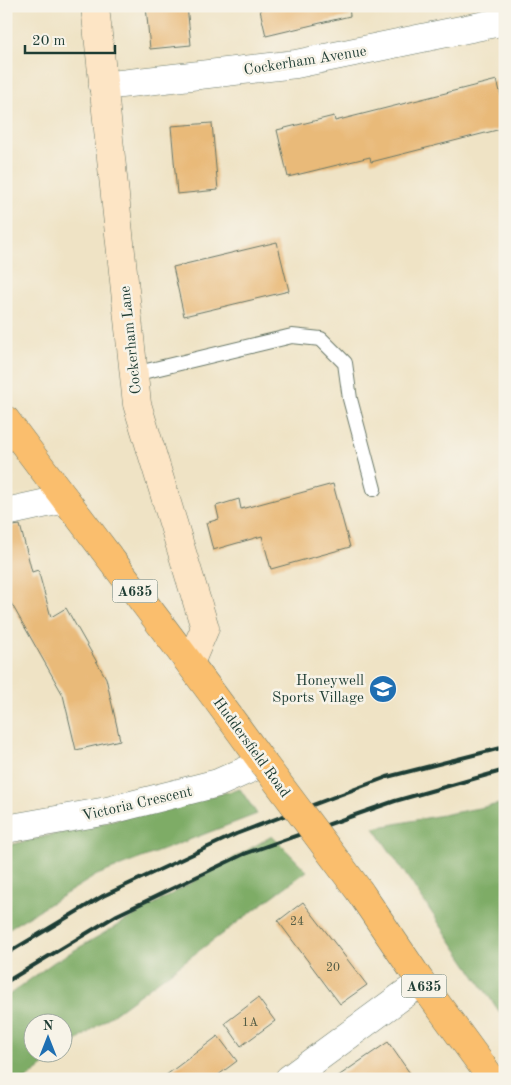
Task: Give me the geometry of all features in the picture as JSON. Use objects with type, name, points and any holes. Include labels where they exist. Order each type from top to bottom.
[{"type":"highway","name":"Huddersfield Road","points":[[6,420],[360,892],[421,982],[492,1079]]},
{"type":"street","name":"Cockerham Lane","points":[[96,6],[137,404],[205,628],[190,663]]},
{"type":"street","name":"Cockerham Avenue","points":[[103,86],[296,64],[505,21]]},
{"type":"street","points":[[6,512],[65,500]]},
{"type":"street","name":"Victoria Crescent","points":[[6,829],[107,811],[218,783],[263,763]]},
{"type":"street","points":[[288,1079],[421,982]]},
{"type":"lane","points":[[134,374],[292,336],[321,339],[345,363],[350,399],[374,489]]},
{"type":"green space","points":[[240,789],[257,814],[97,875],[6,930],[6,846]]},
{"type":"green space","points":[[505,803],[505,1020],[374,828]]},
{"type":"green space","points":[[272,836],[307,871],[72,1044],[72,1012],[22,1012],[22,1062],[49,1062],[26,1079],[6,1079],[6,997],[54,962]]},
{"type":"building","points":[[146,6],[187,6],[191,45],[150,49]]},
{"type":"building","points":[[259,6],[349,6],[350,16],[266,36]]},
{"type":"building","points":[[497,80],[505,111],[505,128],[371,162],[370,157],[288,177],[277,130],[334,116],[335,121]]},
{"type":"building","points":[[212,123],[218,190],[177,194],[171,126]]},
{"type":"building","points":[[277,242],[289,291],[184,316],[173,267]]},
{"type":"building","points":[[333,484],[350,547],[271,569],[262,536],[213,550],[206,523],[219,519],[216,506],[239,499],[241,509]]},
{"type":"building","points":[[20,525],[32,572],[38,570],[51,617],[66,608],[106,678],[120,740],[76,750],[63,695],[6,594],[6,527]]},
{"type":"building","points":[[303,902],[367,985],[340,1004],[278,921]]},
{"type":"building","points":[[258,998],[275,1021],[241,1046],[225,1023]]},
{"type":"building","points":[[218,1036],[237,1061],[213,1079],[161,1079]]},
{"type":"building","points":[[388,1042],[414,1079],[334,1079]]},
{"type":"railway","points":[[6,954],[103,896],[236,834],[387,777],[505,747]]},
{"type":"railway","points":[[6,982],[117,915],[244,854],[395,801],[505,770]]},
{"type":"place","name":"Honeywell Sports Village","points":[[383,689]]}]
